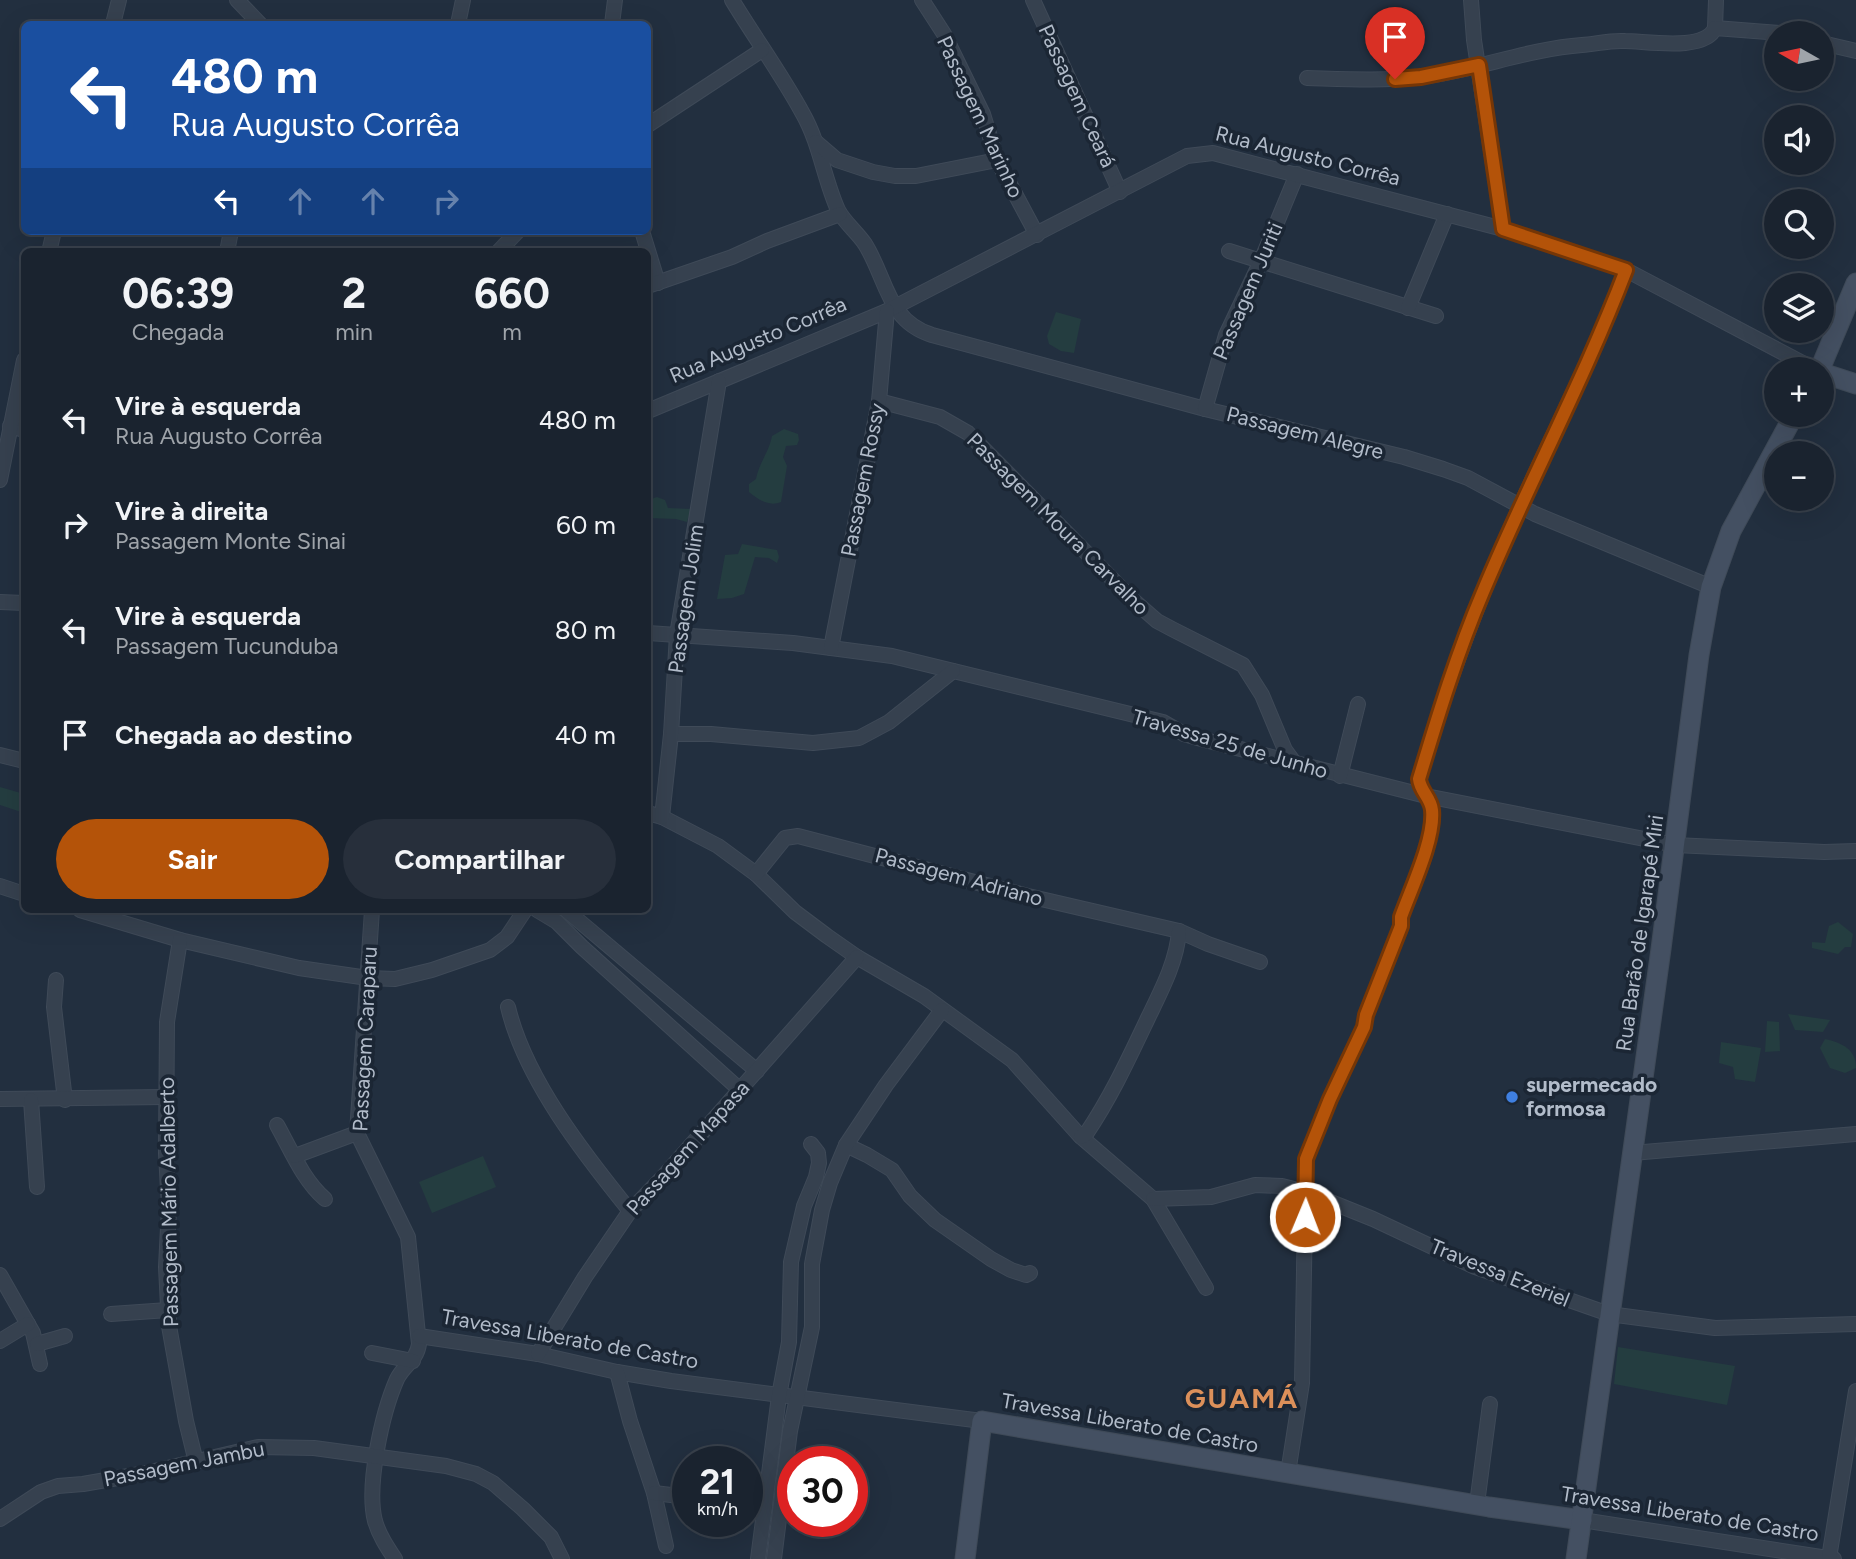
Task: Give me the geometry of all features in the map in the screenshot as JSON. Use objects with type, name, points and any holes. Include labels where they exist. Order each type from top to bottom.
[{"type":"main road","points":[[1827,357],[1856,283]]},
{"type":"main road","points":[[1834,376],[1856,384]]},
{"type":"main road","name":"Rua Barão de Igarapé Miri","points":[[1576,1559],[1699,654],[1711,587],[1731,531],[1787,427]]},
{"type":"main road","points":[[965,1559],[982,1421]]},
{"type":"main road","name":"Travessa Liberato de Castro","points":[[982,1421],[1582,1520]]},
{"type":"street","points":[[114,21],[120,0]]},
{"type":"street","points":[[237,0],[257,21]]},
{"type":"street","points":[[459,21],[463,0]]},
{"type":"street","points":[[612,21],[615,0]]},
{"type":"street","name":"Passagem Rossy","points":[[732,0],[793,98],[816,142],[840,214],[858,234],[873,257],[890,308],[879,401],[831,648]]},
{"type":"street","name":"Passagem Marinho","points":[[922,0],[944,34],[983,114],[997,160],[1037,234]]},
{"type":"street","name":"Passagem Ceará","points":[[1033,0],[1120,191]]},
{"type":"street","points":[[1471,0],[1474,40],[1503,229]]},
{"type":"street","points":[[1307,78],[1370,80],[1421,77],[1545,50],[1621,40],[1691,43],[1707,38],[1715,28],[1716,0]]},
{"type":"street","points":[[1715,28],[1764,32]]},
{"type":"street","points":[[1834,46],[1856,51]]},
{"type":"street","points":[[651,123],[762,50]]},
{"type":"street","points":[[816,142],[837,160],[895,176],[916,176],[997,160]]},
{"type":"street","name":"Rua Augusto Corrêa","points":[[651,410],[890,308],[1187,156],[1200,153],[1213,153],[1297,174],[1503,229],[1626,270],[1791,357]]},
{"type":"street","name":"Passagem Juriti","points":[[1205,409],[1226,335],[1261,261],[1297,174]]},
{"type":"street","points":[[653,284],[840,214]]},
{"type":"street","points":[[1408,308],[1447,214]]},
{"type":"street","points":[[1229,251],[1436,316]]},
{"type":"street","points":[[1288,1473],[1302,1383],[1306,1159],[1330,1099],[1364,1027],[1426,849],[1432,808],[1421,789],[1419,779],[1447,685],[1475,611],[1520,507],[1571,400],[1626,270]]},
{"type":"street","name":"Passagem Alegre","points":[[890,308],[919,331],[1205,409],[1404,457],[1443,469],[1468,478],[1520,507],[1711,587]]},
{"type":"street","name":"Passagem Jolim","points":[[662,817],[671,734],[677,635],[719,381]]},
{"type":"street","points":[[0,480],[17,428],[21,389]]},
{"type":"street","name":"Passagem Moura Carvalho","points":[[879,401],[940,417],[968,433],[984,452],[1157,621],[1243,665],[1262,695],[1285,751],[1296,765]]},
{"type":"street","points":[[0,602],[21,603]]},
{"type":"street","name":"Travessa 25 de Junho","points":[[651,633],[758,640],[892,656],[1163,722],[1184,734],[1340,776],[1426,796],[1675,845],[1856,851]]},
{"type":"street","points":[[671,734],[711,734],[813,743],[859,738],[889,722],[953,671]]},
{"type":"street","points":[[1340,776],[1358,704]]},
{"type":"street","points":[[0,755],[21,760]]},
{"type":"street","points":[[651,814],[718,846],[756,874],[795,912],[857,957],[907,985],[1012,1060],[1081,1138],[1153,1199],[1206,1288]]},
{"type":"street","name":"Passagem Adriano","points":[[756,874],[787,836],[798,836],[1028,896],[1180,931],[1260,962]]},
{"type":"street","points":[[0,886],[21,893]]},
{"type":"street","points":[[90,913],[180,940],[299,968],[395,979],[490,950],[507,937],[523,913]]},
{"type":"street","name":"Passagem Caraparu","points":[[372,913],[356,1133],[400,1215],[408,1237],[419,1336],[418,1352],[396,1381],[376,1458],[373,1497],[375,1520],[378,1531],[395,1559]]},
{"type":"street","points":[[542,913],[557,922],[748,1081]]},
{"type":"street","points":[[569,913],[748,1081]]},
{"type":"street","points":[[1081,1138],[1107,1103],[1127,1062],[1176,953],[1180,931]]},
{"type":"street","name":"Passagem Mário Adalberto","points":[[180,940],[167,1022],[169,1208],[166,1267],[168,1310],[178,1382],[195,1462]]},
{"type":"street","name":"Passagem Mapasa","points":[[538,1354],[585,1277],[630,1211],[857,957]]},
{"type":"street","points":[[56,980],[54,1007],[65,1100]]},
{"type":"street","points":[[508,1007],[533,1070],[547,1096],[590,1161],[630,1211]]},
{"type":"street","points":[[774,1559],[790,1431],[812,1326],[812,1264],[830,1183],[846,1145],[886,1085],[942,1010]]},
{"type":"street","points":[[0,1099],[166,1097]]},
{"type":"street","points":[[31,1100],[37,1187]]},
{"type":"street","points":[[277,1125],[312,1187],[325,1199]]},
{"type":"street","points":[[295,1156],[356,1133]]},
{"type":"street","points":[[1632,1153],[1856,1134]]},
{"type":"street","points":[[758,1559],[779,1396],[789,1342],[793,1254],[804,1206],[819,1163],[818,1153],[811,1144]]},
{"type":"street","points":[[846,1145],[892,1170],[910,1196],[935,1220],[1011,1270],[1026,1275],[1030,1273]]},
{"type":"street","name":"Travessa Ezeriel","points":[[1153,1199],[1211,1197],[1255,1185],[1282,1186],[1306,1192],[1373,1219],[1475,1267],[1609,1314],[1715,1328],[1856,1324]]},
{"type":"street","points":[[4,1281],[37,1344],[40,1364]]},
{"type":"street","points":[[111,1314],[168,1310]]},
{"type":"street","points":[[0,1341],[28,1324]]},
{"type":"street","points":[[37,1344],[65,1336]]},
{"type":"street","name":"Travessa Liberato de Castro","points":[[419,1336],[538,1354],[617,1372],[779,1396],[982,1421]]},
{"type":"street","points":[[372,1353],[413,1361]]},
{"type":"street","points":[[617,1372],[654,1493],[666,1546]]},
{"type":"street","points":[[1832,1559],[1856,1391]]},
{"type":"street","points":[[1477,1504],[1490,1404]]},
{"type":"street","name":"Passagem Jambu","points":[[0,1519],[41,1492],[58,1486],[83,1484],[195,1462],[234,1451],[288,1446],[462,1469],[493,1483],[551,1537],[562,1559]]},
{"type":"street","points":[[654,1493],[672,1495]]},
{"type":"street","name":"Travessa Liberato de Castro","points":[[1582,1520],[1754,1553],[1832,1559]]},
{"type":"green space","points":[[1056,312],[1081,319],[1074,353],[1061,351],[1049,344],[1047,336]]},
{"type":"green space","points":[[784,429],[798,434],[799,440],[797,445],[786,446],[783,457],[787,466],[781,502],[768,503],[749,492],[749,484],[756,479],[772,436]]},
{"type":"green space","points":[[657,497],[665,500],[668,508],[691,509],[687,522],[651,518],[651,499]]},
{"type":"green space","points":[[742,544],[777,550],[777,563],[769,558],[755,557],[744,594],[717,599],[725,555],[738,554]]},
{"type":"green space","points":[[0,787],[21,793],[21,812],[0,805]]},
{"type":"green space","points":[[1838,922],[1853,934],[1851,947],[1845,947],[1838,954],[1812,948],[1812,942],[1825,943],[1829,926]]},
{"type":"green space","points":[[1788,1014],[1830,1020],[1823,1032],[1795,1030]]},
{"type":"green space","points":[[1767,1021],[1779,1022],[1780,1051],[1765,1052]]},
{"type":"green space","points":[[1825,1039],[1847,1048],[1854,1056],[1856,1068],[1845,1073],[1830,1068],[1820,1048]]},
{"type":"green space","points":[[1721,1042],[1761,1048],[1755,1082],[1735,1079],[1733,1067],[1719,1063]]},
{"type":"green space","points":[[483,1156],[496,1187],[432,1213],[419,1182]]},
{"type":"green space","points":[[1618,1347],[1735,1366],[1727,1405],[1614,1384]]},
{"type":"place","name":"supermecado formosa","points":[[1512,1097]]},
{"type":"district","name":"GUAMÁ","points":[[1242,1398]]},
{"type":"route","points":[[1305,1217],[1306,1159],[1343,1069],[1364,1027],[1426,849],[1432,808],[1421,789],[1419,779],[1447,685],[1491,573],[1608,318],[1626,270],[1503,229],[1479,65],[1421,77],[1395,79]]}]
